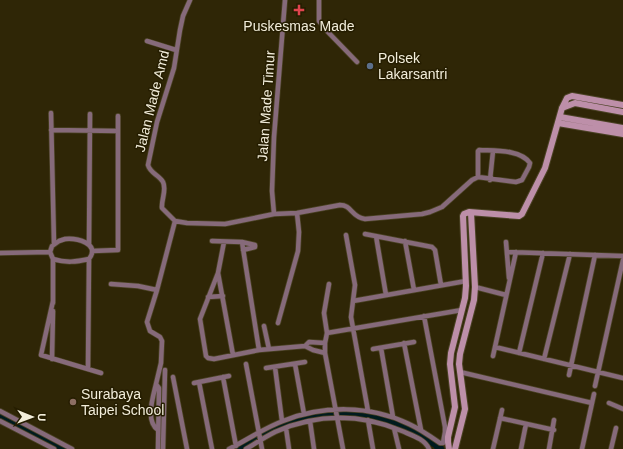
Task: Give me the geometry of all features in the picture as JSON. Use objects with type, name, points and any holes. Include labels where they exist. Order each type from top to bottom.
[{"type":"main road","points":[[452,448],[448,437],[455,407],[450,353],[465,298],[466,281],[462,219],[464,214],[471,213],[519,216],[522,214],[545,168],[565,100],[572,96],[623,105]]},
{"type":"main road","points":[[562,108],[575,103],[623,112]]},
{"type":"main road","points":[[559,120],[623,128]]},
{"type":"main road","points":[[559,120],[623,134]]},
{"type":"main road","points":[[452,448],[465,409],[460,372],[460,354],[476,287],[471,213]]},
{"type":"street","name":"Jalan Made Amd","points":[[175,221],[162,208],[164,185],[161,179],[149,169],[148,165],[158,122],[174,68],[183,16],[190,0]]},
{"type":"street","name":"Jalan Made Timur","points":[[274,214],[272,191],[274,137],[285,0]]},
{"type":"street","points":[[319,0],[319,21],[326,31],[357,62]]},
{"type":"street","points":[[147,41],[176,50]]},
{"type":"street","points":[[51,113],[54,244],[50,252],[54,259],[52,359]]},
{"type":"street","points":[[88,368],[89,259],[92,251],[90,244],[90,114]]},
{"type":"street","points":[[92,251],[118,250],[118,116]]},
{"type":"street","points":[[51,130],[90,132],[118,131]]},
{"type":"street","points":[[158,449],[159,387],[156,384],[162,341],[160,337],[150,330],[147,322],[175,221],[187,223],[225,224],[274,214],[297,213],[343,205],[347,206],[357,217],[365,219],[422,214],[442,207],[472,180],[478,177],[490,180],[519,182],[522,180],[530,164],[529,160],[516,154],[478,150],[478,177]]},
{"type":"street","points":[[490,180],[493,151]]},
{"type":"street","points":[[278,323],[298,251],[299,232],[297,213]]},
{"type":"street","points":[[365,234],[432,247],[435,250],[441,285]]},
{"type":"street","points":[[346,236],[355,285],[351,317],[368,411]]},
{"type":"street","points":[[376,236],[386,295]]},
{"type":"street","points":[[54,244],[70,239],[90,244]]},
{"type":"street","points":[[212,241],[242,242],[255,245],[255,247],[243,250]]},
{"type":"street","points":[[405,241],[414,290]]},
{"type":"street","points":[[224,242],[218,273],[200,319],[206,356],[211,359],[259,350],[305,346],[325,353]]},
{"type":"street","points":[[242,242],[259,350]]},
{"type":"street","points":[[506,242],[509,282]]},
{"type":"street","points":[[0,253],[50,252]]},
{"type":"street","points":[[507,252],[623,256]]},
{"type":"street","points":[[493,356],[516,252]]},
{"type":"street","points":[[519,353],[543,253]]},
{"type":"street","points":[[544,359],[570,254]]},
{"type":"street","points":[[569,375],[595,255]]},
{"type":"street","points":[[54,259],[74,262],[89,259]]},
{"type":"street","points":[[595,386],[623,260]]},
{"type":"street","points":[[218,273],[233,355]]},
{"type":"street","points":[[353,301],[466,281]]},
{"type":"street","points":[[111,284],[138,286],[157,290]]},
{"type":"street","points":[[329,284],[324,318],[327,333],[325,353],[343,449]]},
{"type":"street","points":[[476,287],[506,295]]},
{"type":"street","points":[[208,297],[223,296]]},
{"type":"street","points":[[53,301],[41,353],[43,356],[101,372]]},
{"type":"street","points":[[327,333],[462,310]]},
{"type":"street","points":[[229,449],[260,436],[310,421],[337,414],[368,411],[394,417],[421,430],[441,443],[444,442],[445,427],[424,316]]},
{"type":"street","points":[[264,326],[269,349]]},
{"type":"street","points":[[305,346],[309,342],[325,343]]},
{"type":"street","points":[[373,349],[414,342]]},
{"type":"street","points":[[404,344],[421,430]]},
{"type":"street","points":[[495,347],[623,378]]},
{"type":"street","points":[[381,348],[394,417]]},
{"type":"street","points":[[266,368],[305,362]]},
{"type":"street","points":[[246,364],[262,449]]},
{"type":"street","points":[[295,364],[304,414]]},
{"type":"street","points":[[275,367],[282,421]]},
{"type":"street","points":[[162,449],[165,370]]},
{"type":"street","points":[[460,372],[592,403]]},
{"type":"street","points":[[212,449],[196,383],[229,376]]},
{"type":"street","points":[[173,377],[187,449]]},
{"type":"street","points":[[223,377],[236,446]]},
{"type":"street","points":[[582,449],[594,394]]},
{"type":"street","points":[[609,403],[623,409]]},
{"type":"street","points":[[493,449],[502,410]]},
{"type":"street","points":[[0,411],[72,449]]},
{"type":"street","points":[[246,449],[260,436],[282,421],[315,411],[368,420],[394,428],[427,444],[429,449]]},
{"type":"street","points":[[500,418],[554,430]]},
{"type":"street","points":[[368,420],[373,449]]},
{"type":"street","points":[[549,449],[554,430],[554,420]]},
{"type":"street","points":[[0,421],[54,449]]},
{"type":"street","points":[[310,421],[314,449]]},
{"type":"street","points":[[521,449],[526,424]]},
{"type":"street","points":[[286,428],[289,449]]},
{"type":"street","points":[[394,428],[398,449]]},
{"type":"street","points":[[611,449],[616,428]]},
{"type":"waterway","points":[[0,414],[63,447]]},
{"type":"waterway","points":[[239,449],[274,430],[297,421],[335,414],[361,415],[386,419],[413,430],[436,444],[440,449]]},
{"type":"place","name":"Puskesmas Made","points":[[299,10]]},
{"type":"place","name":"Polsek Lakarsantri","points":[[370,66]]},
{"type":"place","name":"Surabaya Taipei School","points":[[73,402]]}]
